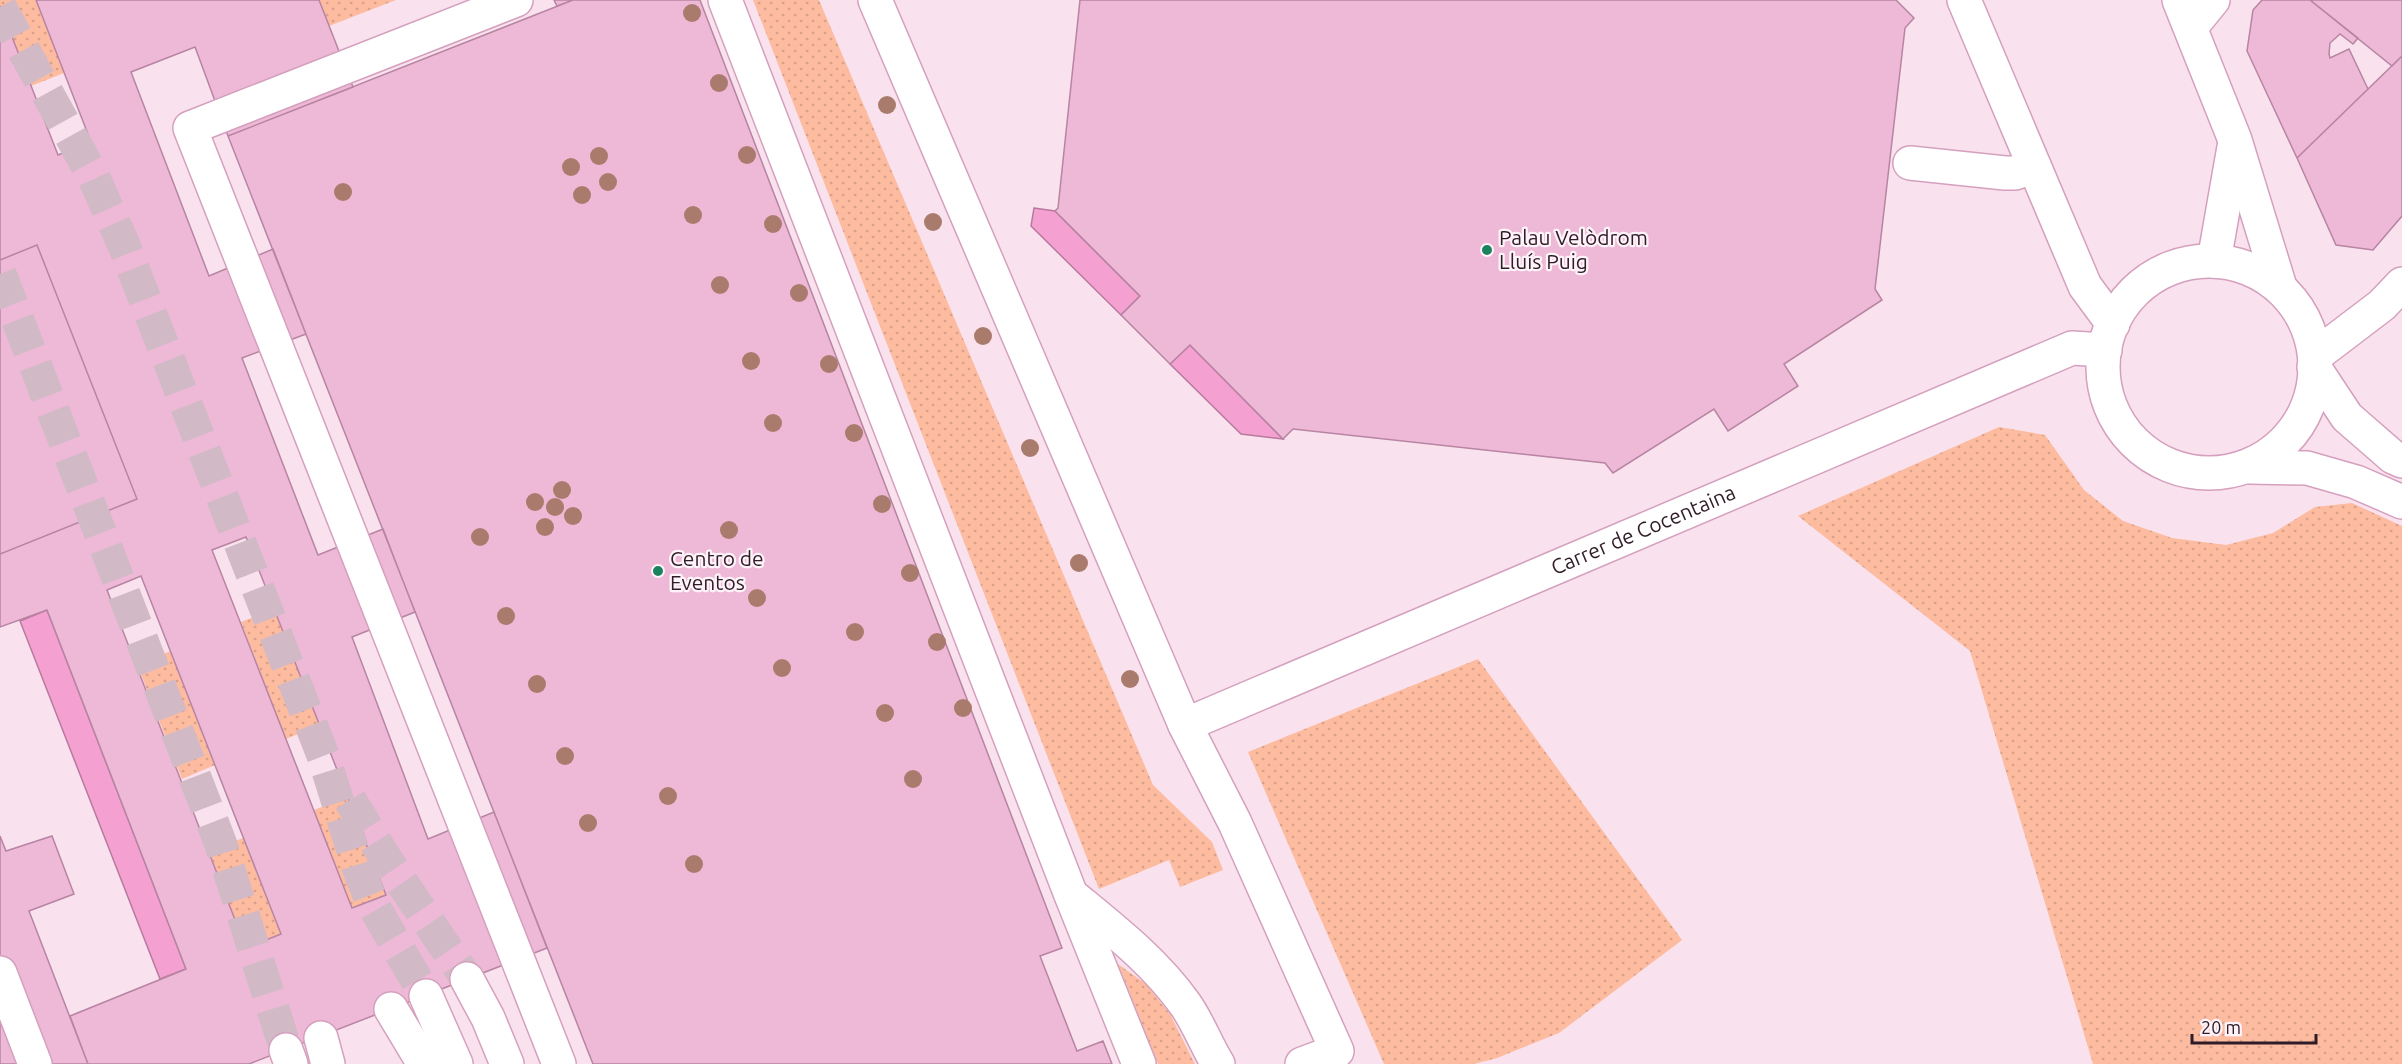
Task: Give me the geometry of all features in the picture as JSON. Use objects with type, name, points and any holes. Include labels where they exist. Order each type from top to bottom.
[{"type":"street","points":[[516,0],[190,128],[559,1064]]},
{"type":"street","points":[[725,0],[1071,895],[1139,1064]]},
{"type":"street","points":[[874,0],[1185,725],[1235,823],[1337,1051],[1302,1064]]},
{"type":"street","points":[[1964,0],[2085,286],[2109,337]]},
{"type":"street","points":[[2212,0],[2185,13],[2235,140],[2280,287]]},
{"type":"street","points":[[2214,261],[2235,140]]},
{"type":"street","points":[[1910,163],[2005,173],[2015,173],[2034,165]]},
{"type":"street","points":[[2249,466],[2280,448],[2302,420],[2314,385],[2314,349],[2302,315],[2280,287],[2249,268],[2214,261],[2178,265],[2146,281],[2121,307],[2109,337],[2103,374],[2110,406],[2127,436],[2152,458],[2183,471],[2216,474],[2249,466],[2307,468],[2356,482],[2402,502]]},
{"type":"street","points":[[2314,362],[2382,305],[2402,284]]},
{"type":"street","name":"Carrer de Cocentaina","points":[[1185,725],[2072,348],[2109,337]]},
{"type":"street","points":[[2314,362],[2347,417],[2393,457],[2402,461]]},
{"type":"street","points":[[1071,895],[1121,936],[1164,978],[1185,1005],[1218,1064]]},
{"type":"street","points":[[0,973],[35,1064]]},
{"type":"street","points":[[467,980],[488,1018],[507,1064]]},
{"type":"street","points":[[426,996],[456,1064]]},
{"type":"street","points":[[392,1009],[424,1064]]},
{"type":"shaded area","points":[[0,0],[36,0],[64,73],[31,86],[0,6]]},
{"type":"shaded area","points":[[319,0],[396,0],[329,26]]},
{"type":"shaded area","points":[[753,0],[819,0],[1153,785],[1212,842],[1223,870],[1180,887],[1169,860],[1099,889]]},
{"type":"shaded area","points":[[1034,208],[1055,211],[1140,296],[1121,315],[1031,226]]},
{"type":"shaded area","points":[[1190,345],[1283,439],[1241,434],[1170,364]]},
{"type":"shaded area","points":[[1999,427],[2045,435],[2084,490],[2123,521],[2172,538],[2226,545],[2273,533],[2315,507],[2352,503],[2402,526],[2402,1064],[2093,1064],[1970,651],[1798,516]]},
{"type":"shaded area","points":[[275,609],[320,725],[286,739],[241,622]]},
{"type":"shaded area","points":[[47,610],[186,969],[160,979],[20,621]]},
{"type":"shaded area","points":[[171,651],[215,765],[182,779],[137,664]]},
{"type":"shaded area","points":[[1478,659],[1682,940],[1559,1033],[1497,1058],[1474,1064],[1384,1064],[1248,752]]},
{"type":"shaded area","points":[[348,797],[386,895],[352,908],[314,810]]},
{"type":"shaded area","points":[[243,838],[281,934],[246,948],[209,851]]},
{"type":"shaded area","points":[[1118,964],[1146,984],[1170,1014],[1195,1064],[1158,1064]]},
{"type":"building","points":[[36,0],[319,0],[353,87],[228,136],[195,47],[131,72],[209,276],[273,249],[306,334],[242,358],[318,555],[383,529],[415,612],[352,637],[428,839],[494,812],[547,948],[249,1064],[88,1064],[70,1016],[186,969],[47,610],[0,627],[0,554],[137,499],[37,245],[0,260],[0,6],[58,155],[91,142]],"holes":[[[246,537],[386,895],[352,908],[212,550]],[[141,576],[281,934],[246,948],[107,590]]]},
{"type":"building","points":[[554,0],[573,0],[557,6]]},
{"type":"building","name":"Centro de Eventos","points":[[573,0],[700,0],[1062,948],[1040,956],[1077,1051],[1103,1041],[1112,1064],[593,1064],[228,136]]},
{"type":"building","name":"Palau Velòdrom Lluís Puig","points":[[1080,0],[1896,0],[1914,18],[1905,28],[1875,289],[1882,300],[1784,364],[1798,386],[1728,431],[1714,409],[1613,473],[1605,463],[1293,429],[1283,439],[1190,345],[1170,364],[1121,315],[1140,296],[1055,211],[1058,208]]},
{"type":"building","points":[[2262,0],[2310,0],[2358,38],[2353,44],[2340,34],[2330,43],[2329,54],[2330,58],[2349,49],[2368,89],[2297,158],[2247,51],[2253,10]]},
{"type":"building","points":[[2310,0],[2402,0],[2402,56],[2392,66]]},
{"type":"building","points":[[2402,56],[2402,216],[2373,250],[2336,245],[2297,158]]},
{"type":"building","points":[[37,245],[137,499],[0,554],[0,260]]},
{"type":"building","points":[[0,836],[6,851],[52,836],[74,894],[29,911],[88,1064],[0,1064]]},
{"type":"tunnel","points":[[0,7],[94,178],[123,243],[324,758],[359,870],[373,905],[426,996]]},
{"type":"tunnel","points":[[0,274],[220,842],[286,1050]]},
{"type":"tunnel","points":[[350,800],[386,859],[467,979]]},
{"type":"place","name":"Palau Velòdrom Lluís Puig","points":[[1487,250]]},
{"type":"place","name":"Centro de Eventos","points":[[658,571]]}]
